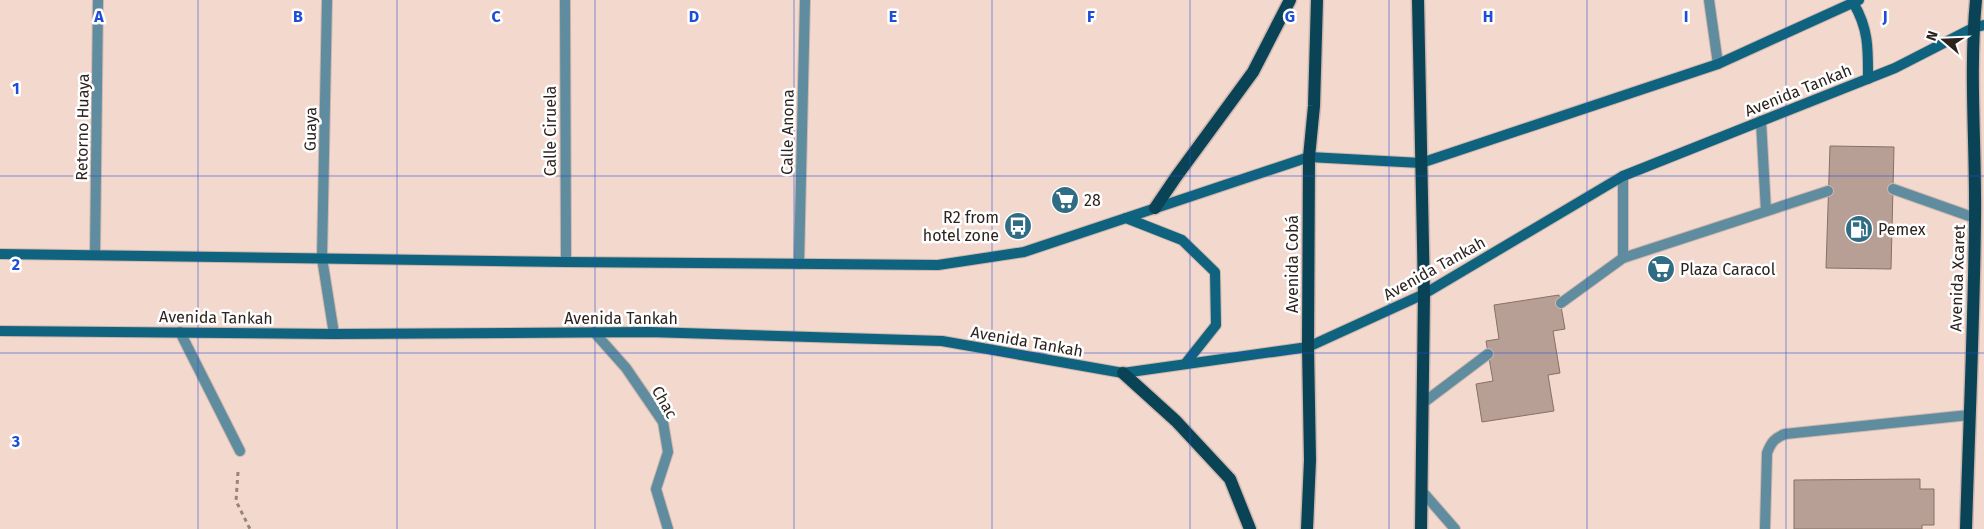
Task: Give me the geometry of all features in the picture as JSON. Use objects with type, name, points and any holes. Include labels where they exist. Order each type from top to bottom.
[{"type":"main road","points":[[1155,208],[1253,72],[1290,0]]},
{"type":"main road","name":"Avenida Cobá","points":[[1307,529],[1310,460],[1308,347],[1309,157],[1314,106],[1317,0]]},
{"type":"main road","points":[[1418,0],[1424,294],[1421,529]]},
{"type":"main road","name":"Avenida Xcaret","points":[[1966,529],[1975,218],[1972,114],[1979,27],[1976,0]]},
{"type":"main road","points":[[1975,218],[1984,236]]},
{"type":"main road","points":[[1123,372],[1176,421],[1230,479],[1250,529]]},
{"type":"street","name":"Retorno Huaya","points":[[95,255],[98,0]]},
{"type":"street","name":"Guaya","points":[[327,0],[322,258],[334,334]]},
{"type":"street","name":"Calle Ciruela","points":[[565,0],[566,262]]},
{"type":"street","name":"Calle Anona","points":[[799,264],[805,0]]},
{"type":"street","points":[[1711,1],[1718,64]]},
{"type":"street","points":[[0,254],[938,265],[1024,252],[1309,157],[1421,163],[1718,64],[1856,2],[1867,37],[1868,79]]},
{"type":"street","name":"Avenida Tankah","points":[[0,330],[334,334],[648,332],[942,341],[1123,372],[1308,347],[1424,294],[1622,176],[1895,68],[1979,27]]},
{"type":"street","points":[[1761,121],[1766,212]]},
{"type":"street","points":[[1622,176],[1623,258]]},
{"type":"street","points":[[1893,190],[1975,218]]},
{"type":"street","points":[[1561,304],[1623,258],[1828,191]]},
{"type":"street","points":[[1126,218],[1182,240],[1214,272],[1216,325],[1184,364]]},
{"type":"street","points":[[180,332],[240,451]]},
{"type":"street","name":"Chac","points":[[594,332],[626,368],[663,422],[668,452],[656,490],[668,529]]},
{"type":"street","points":[[1423,403],[1488,354]]},
{"type":"street","points":[[1765,529],[1767,453],[1776,437],[1785,434],[1969,415]]},
{"type":"street","points":[[1421,490],[1455,529]]},
{"type":"path","points":[[240,451],[236,501],[250,529]]},
{"type":"building","name":"Pemex","points":[[1830,146],[1894,147],[1891,269],[1826,268]]},
{"type":"building","points":[[1559,295],[1565,329],[1553,331],[1560,373],[1548,375],[1554,411],[1482,422],[1476,384],[1493,381],[1486,341],[1499,339],[1494,305]]},
{"type":"building","points":[[1920,479],[1920,489],[1934,489],[1934,525],[1922,525],[1922,529],[1794,529],[1794,480]]},
{"type":"place","name":"28","points":[[1065,200]]},
{"type":"place","name":"R2 from hotel zone","points":[[1018,226]]},
{"type":"place","name":"Pemex","points":[[1859,229]]},
{"type":"place","name":"Plaza Caracol","points":[[1661,269]]}]
